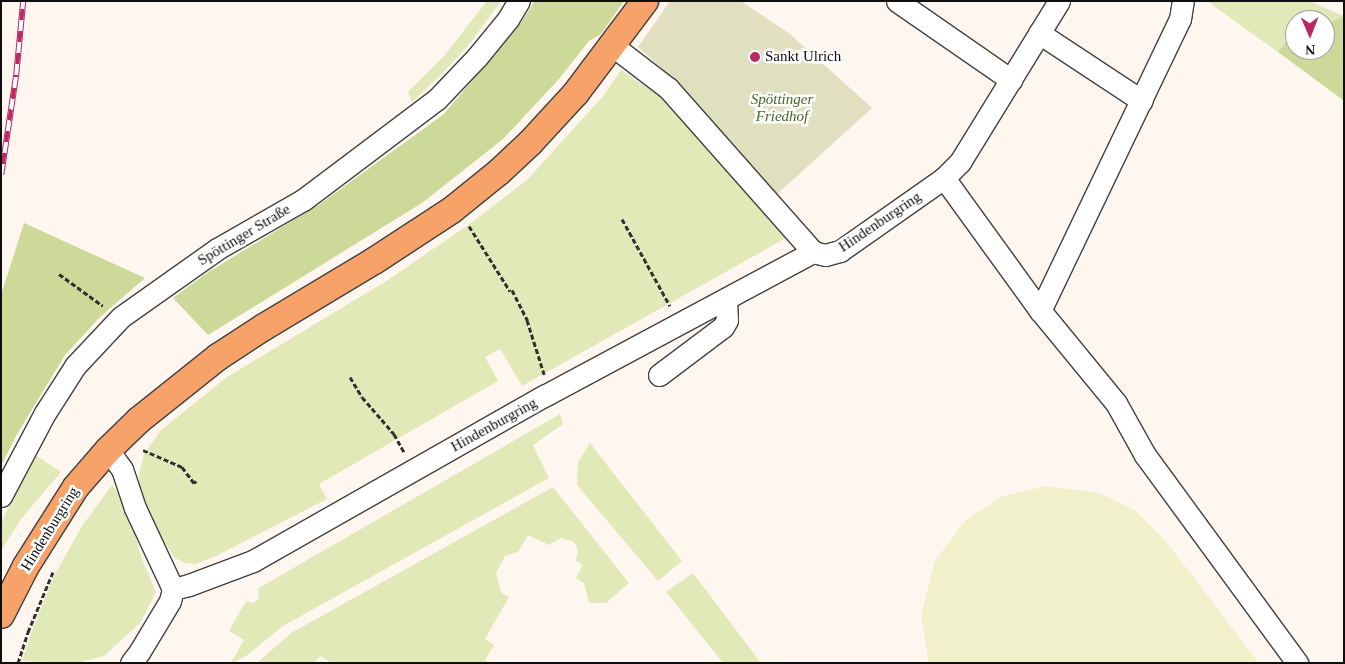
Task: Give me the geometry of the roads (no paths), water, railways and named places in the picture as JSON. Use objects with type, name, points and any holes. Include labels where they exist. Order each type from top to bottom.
[{"type":"main road","name":"Hindenburgring","points":[[1,615],[44,534],[76,487],[108,450],[138,420],[218,357],[374,261],[452,210],[499,172],[530,144],[576,93],[645,1]]},
{"type":"street","name":"Spöttinger Straße","points":[[1,496],[45,413],[75,366],[121,317],[217,249],[303,200],[437,99],[508,19],[519,1]]},
{"type":"street","points":[[897,1],[1011,80]]},
{"type":"street","name":"Hindenburgring","points":[[173,589],[246,564],[550,393],[813,252],[825,255],[840,251],[944,178],[960,162],[1059,1]]},
{"type":"street","points":[[1040,311],[1180,19],[1182,1]]},
{"type":"street","points":[[1039,33],[1142,101]]},
{"type":"street","points":[[613,46],[668,88],[813,252]]},
{"type":"street","points":[[944,178],[1040,311],[1116,403],[1146,455],[1297,663]]},
{"type":"street","points":[[659,375],[723,327],[727,320],[726,300]]},
{"type":"street","points":[[108,450],[122,469],[136,508],[173,589],[170,601],[140,651],[130,663]]},
{"type":"railway","points":[[1,175],[16,75],[23,1]]},
{"type":"place","name":"Sankt Ulrich","points":[[755,57]]},
{"type":"park label","name":"Spöttinger Friedhof","points":[[782,108]]}]
